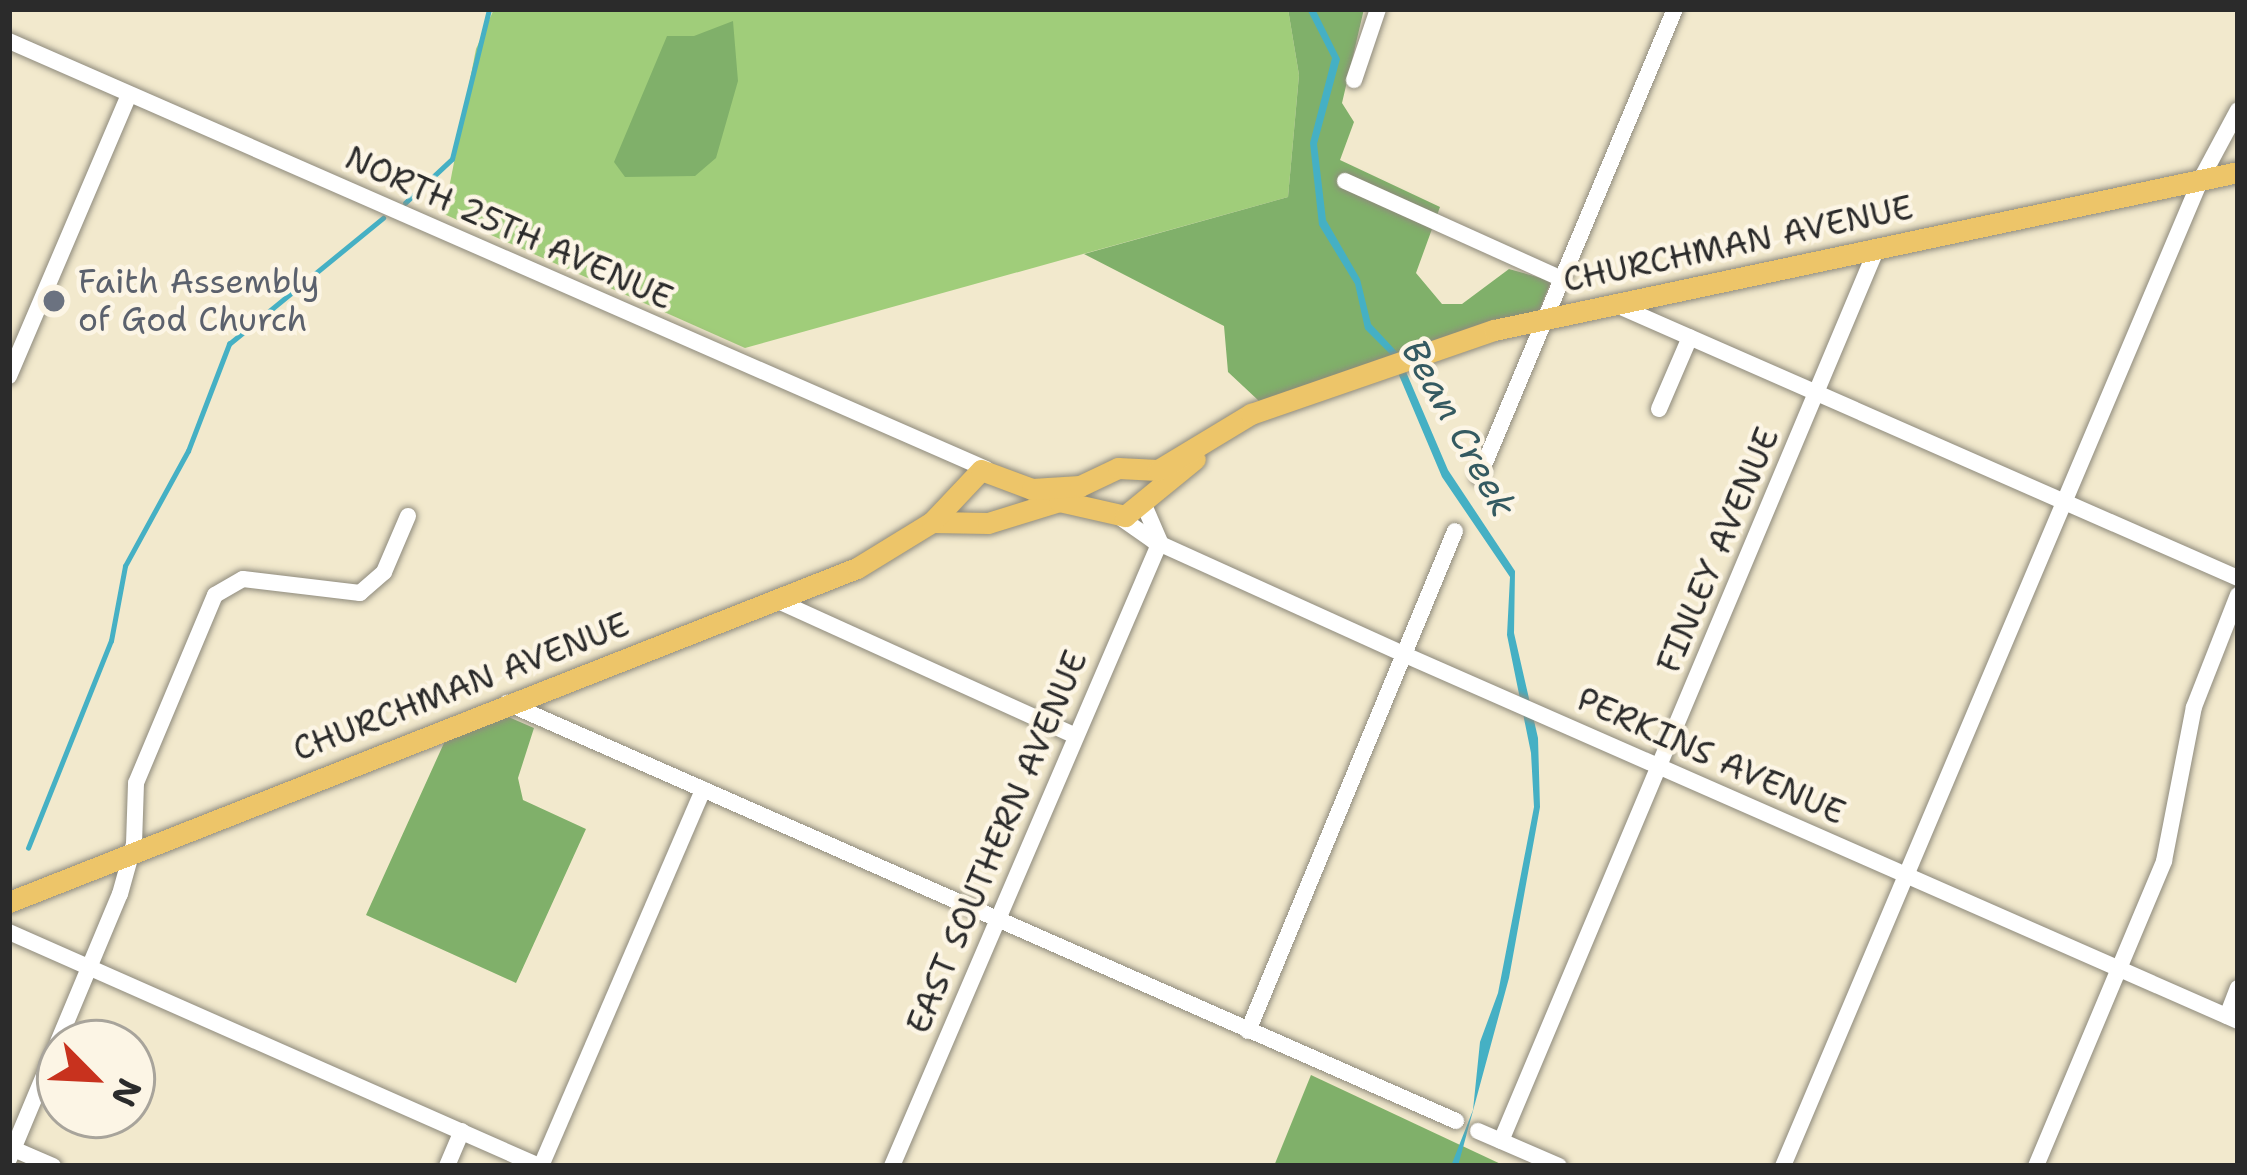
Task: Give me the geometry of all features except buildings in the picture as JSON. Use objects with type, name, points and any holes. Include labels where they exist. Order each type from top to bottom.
[{"type":"main road","name":"CHURCHMAN AVENUE","points":[[9,902],[889,553],[932,522],[961,487],[986,469],[1032,489],[1098,482],[1110,471],[1158,470],[1262,415],[1408,357],[1614,304],[2238,172]]},
{"type":"main road","name":"CHURCHMAN AVENUE","points":[[932,522],[975,518],[988,523],[1059,501],[1109,512],[1146,503],[1262,415]]},
{"type":"main road","points":[[1133,470],[1146,483],[1146,503]]},
{"type":"main road","points":[[1098,482],[1109,512]]},
{"type":"main road","points":[[961,487],[975,518]]},
{"type":"street","points":[[1354,80],[1378,9]]},
{"type":"street","points":[[1479,477],[1676,9]]},
{"type":"street","name":"NORTH 25TH AVENUE","points":[[9,41],[986,469]]},
{"type":"street","points":[[9,376],[130,94]]},
{"type":"street","points":[[1783,1166],[2201,179],[2238,110]]},
{"type":"street","points":[[1345,182],[1562,279]]},
{"type":"street","name":"FINLEY AVENUE","points":[[1501,1141],[1877,248]]},
{"type":"street","points":[[1614,304],[2238,578]]},
{"type":"street","points":[[1659,409],[1690,337]]},
{"type":"street","points":[[1146,503],[1160,542]]},
{"type":"street","name":"PERKINS AVENUE","points":[[1109,512],[1160,542],[1403,654],[2232,1018]]},
{"type":"street","points":[[53,1166],[10,1151],[91,969],[132,853],[136,783],[218,591],[243,579],[360,593],[387,566],[408,517]]},
{"type":"street","points":[[1248,1031],[1455,531]]},
{"type":"street","name":"EAST SOUTHERN AVENUE","points":[[892,1166],[1160,542]]},
{"type":"street","points":[[2036,1166],[2164,861],[2194,706],[2238,595]]},
{"type":"street","points":[[776,600],[1074,735]]},
{"type":"street","points":[[2220,639],[2238,647]]},
{"type":"street","points":[[506,703],[1456,1121]]},
{"type":"street","points":[[9,932],[540,1166],[703,789]]},
{"type":"street","points":[[2232,1018],[2238,988]]},
{"type":"street","points":[[1478,1130],[1559,1166]]},
{"type":"street","points":[[447,1166],[462,1131]]},
{"type":"green space","points":[[494,9],[1288,9],[1299,75],[1288,197],[745,348],[444,214],[476,49]]},
{"type":"green space","points":[[1288,9],[1364,9],[1342,103],[1354,122],[1340,160],[1440,207],[1416,273],[1442,304],[1462,304],[1509,269],[1551,281],[1539,311],[1259,401],[1228,372],[1224,326],[1084,254],[1288,197],[1299,75]]},
{"type":"green space","points":[[733,21],[738,81],[716,158],[695,176],[625,177],[614,162],[667,36],[694,36]]},
{"type":"green space","points":[[499,713],[534,728],[518,778],[523,800],[586,829],[516,983],[366,915],[444,743]]},
{"type":"green space","points":[[1311,1075],[1505,1166],[1274,1166]]},
{"type":"water","name":"Bean Creek","points":[[1307,9],[1315,9],[1340,59],[1317,144],[1326,220],[1360,279],[1371,324],[1398,353],[1448,470],[1515,571],[1514,633],[1538,738],[1540,807],[1509,978],[1458,1166],[1451,1166],[1473,1110],[1480,1042],[1498,993],[1534,807],[1531,753],[1507,635],[1510,577],[1442,477],[1390,354],[1365,329],[1355,284],[1319,225],[1310,143],[1332,58]]},
{"type":"waterway","points":[[405,203],[452,159],[489,9]]},
{"type":"waterway","points":[[28,848],[111,641],[125,566],[188,451],[229,344],[383,218]]},
{"type":"place","name":"Faith Assembly of God Church","points":[[54,301]]}]
